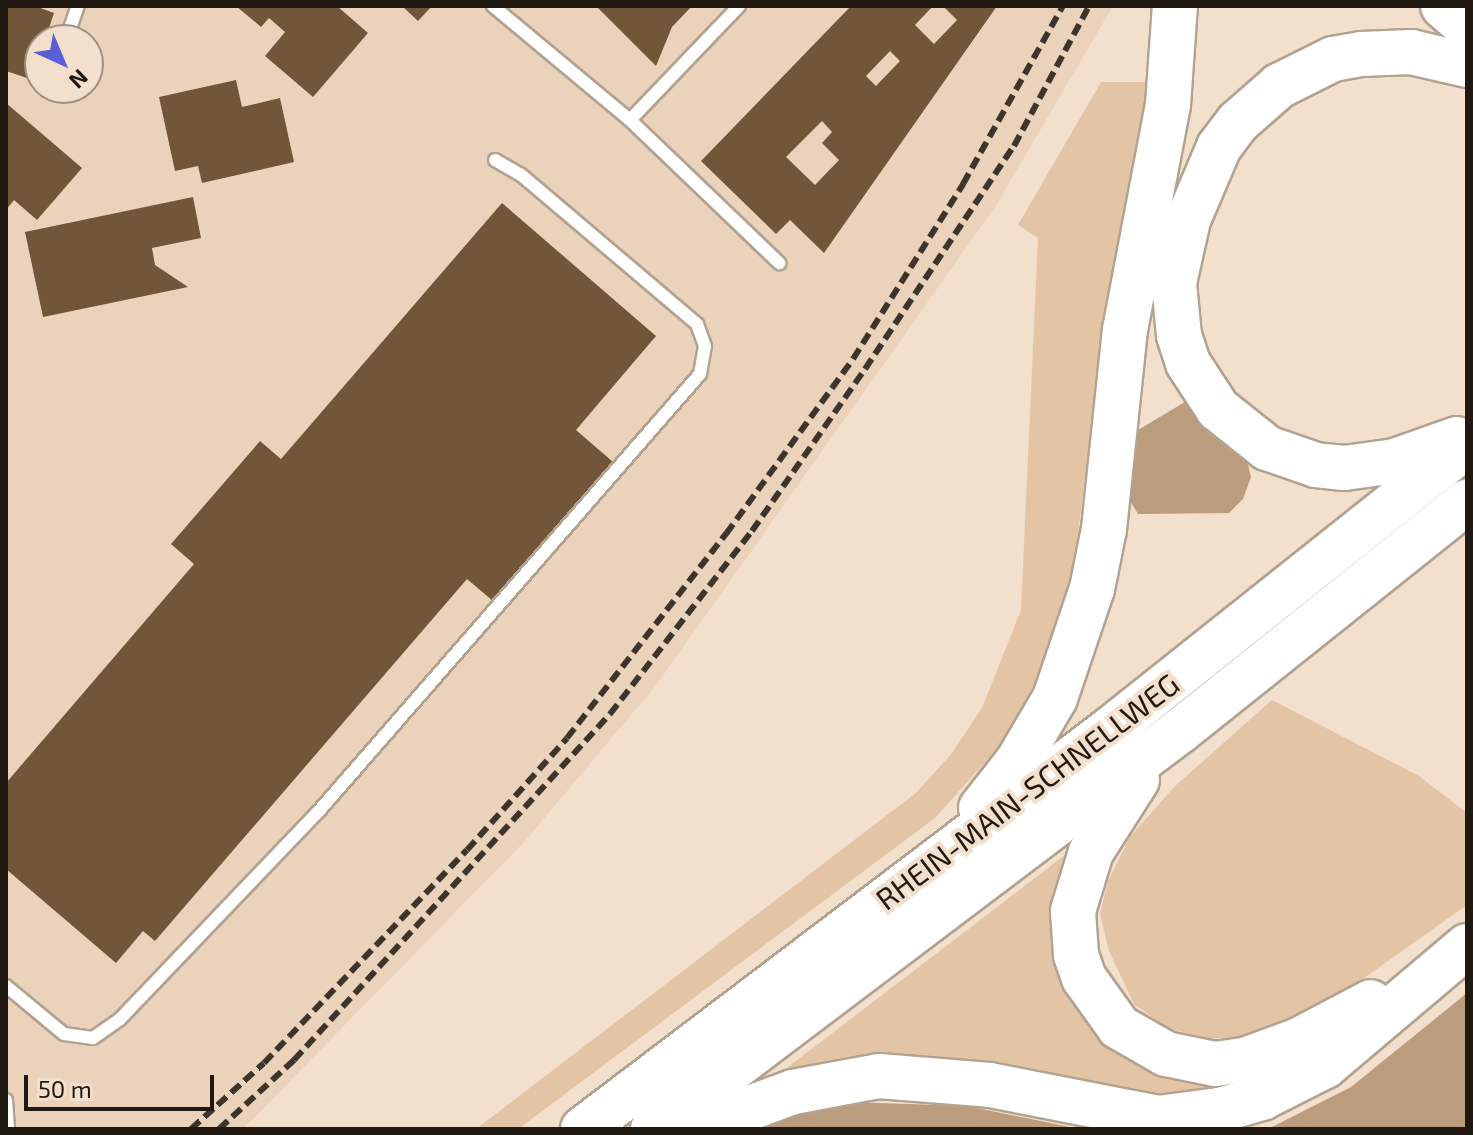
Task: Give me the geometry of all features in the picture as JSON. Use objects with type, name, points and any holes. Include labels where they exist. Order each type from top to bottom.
[{"type":"highway","points":[[881,903],[982,808],[1018,761],[1055,698],[1076,642],[1104,529],[1117,382],[1166,119],[1175,6]]},
{"type":"highway","points":[[1443,6],[1467,27]]},
{"type":"highway","points":[[1467,65],[1411,52],[1361,54],[1333,59],[1279,86],[1238,122],[1219,147],[1188,220],[1174,283],[1179,336],[1188,363],[1218,409],[1267,448],[1316,465],[1344,468],[1395,461],[1467,436]]},
{"type":"highway","name":"RHEIN-MAIN-SCHNELLWEG","points":[[583,1129],[881,903],[1467,445]]},
{"type":"highway","name":"RHEIN-MAIN-SCHNELLWEG","points":[[653,1129],[1181,730],[1467,502]]},
{"type":"highway","points":[[1181,730],[1115,808],[1091,852],[1073,911],[1075,947],[1084,978],[1119,1027],[1187,1061],[1245,1060],[1328,1027],[1467,944]]},
{"type":"highway","points":[[693,1129],[793,1092],[879,1076],[990,1085],[1158,1118],[1220,1110],[1262,1098],[1325,1066],[1467,944]]},
{"type":"lane","points":[[493,6],[630,120],[779,263]]},
{"type":"lane","points":[[630,120],[739,6]]},
{"type":"lane","points":[[6,986],[64,1034],[93,1038],[120,1019],[318,812],[700,374],[705,346],[697,324],[521,175],[495,160]]},
{"type":"lane","points":[[6,1100],[8,1129]]},
{"type":"shaded area","points":[[6,6],[1113,6],[995,207],[657,684],[525,841],[243,1129],[6,1129]]},
{"type":"shaded area","points":[[1101,82],[1155,82],[1148,147],[1102,336],[1073,576],[1045,663],[1004,741],[935,818],[518,1129],[476,1129],[916,793],[952,753],[982,708],[1021,610],[1038,238],[1018,225]]},
{"type":"shaded area","points":[[1185,402],[1246,456],[1251,477],[1243,499],[1229,513],[1138,514],[1129,499],[1131,449],[1138,430]]},
{"type":"shaded area","points":[[1272,700],[1419,776],[1467,813],[1467,905],[1364,978],[1293,1020],[1245,1037],[1200,1039],[1165,1026],[1134,1004],[1109,951],[1100,914],[1108,881],[1130,837],[1174,787]]},
{"type":"shaded area","points":[[1082,842],[1102,1034],[1321,1058],[1189,1099],[793,1078],[788,1067]]},
{"type":"shaded area","points":[[1467,993],[1467,1129],[1268,1129],[1351,1087]]},
{"type":"shaded area","points":[[848,1102],[967,1106],[1080,1129],[749,1129]]},
{"type":"building","points":[[6,6],[35,6],[54,13],[50,24],[24,24],[24,77],[6,71]]},
{"type":"building","points":[[236,6],[337,6],[368,33],[313,97],[265,56],[285,32],[269,18],[261,27]]},
{"type":"building","points":[[402,6],[432,6],[418,21]]},
{"type":"building","points":[[596,6],[692,6],[672,27],[656,66]]},
{"type":"building","points":[[851,6],[933,6],[915,25],[934,44],[957,20],[943,6],[997,6],[824,253],[790,220],[776,234],[701,161]],"holes":[[[890,51],[900,61],[876,86],[866,76]],[[822,121],[832,132],[822,143],[839,160],[815,185],[786,157]]]},
{"type":"building","points":[[236,80],[242,107],[280,98],[294,162],[202,183],[198,166],[175,171],[159,97]]},
{"type":"building","points":[[6,103],[82,168],[37,220],[14,200],[6,210]]},
{"type":"building","points":[[193,197],[201,238],[152,248],[155,265],[188,287],[43,317],[25,232]]},
{"type":"building","points":[[502,203],[656,336],[576,430],[613,462],[493,601],[467,579],[155,941],[143,931],[116,963],[6,869],[6,783],[194,564],[171,544],[260,441],[281,459]]},
{"type":"railway","points":[[191,1129],[264,1063],[467,850],[567,738],[726,534],[853,359],[963,184],[1063,6]]},
{"type":"railway","points":[[219,1129],[294,1060],[610,714],[752,531],[1014,146],[1089,6]]}]
